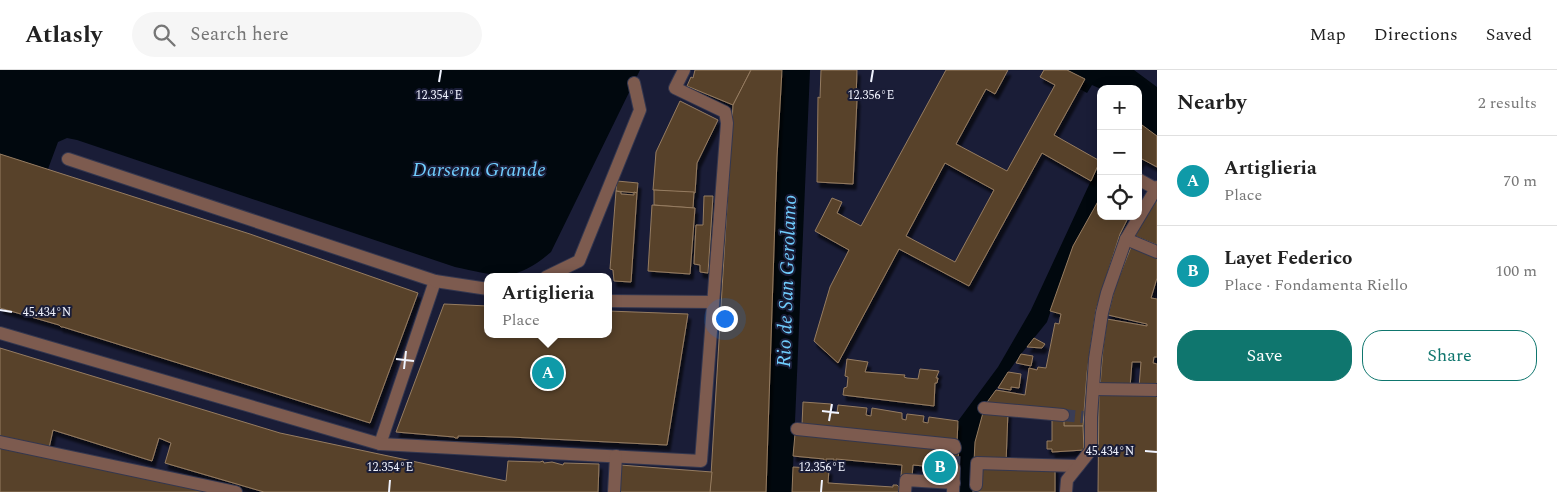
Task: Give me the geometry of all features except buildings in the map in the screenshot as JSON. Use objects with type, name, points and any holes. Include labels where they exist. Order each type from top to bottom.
[{"type":"street","points":[[0,333],[380,444],[701,461],[727,123],[725,112],[675,88],[684,70]]},
{"type":"street","points":[[554,273],[579,261],[640,110],[634,83]]},
{"type":"street","points":[[68,159],[435,282],[484,288]]},
{"type":"street","points":[[1066,492],[1067,480],[1091,450],[1087,417],[1093,389],[1102,313],[1126,239],[1155,184],[1142,179]]},
{"type":"street","points":[[1126,239],[1157,252]]},
{"type":"street","points":[[380,444],[435,282]]},
{"type":"street","points":[[612,301],[713,302]]},
{"type":"street","points":[[1093,389],[1157,390]]},
{"type":"street","points":[[984,408],[1063,415]]},
{"type":"street","points":[[797,429],[954,445],[954,448]]},
{"type":"street","points":[[0,442],[236,492]]},
{"type":"street","points":[[614,492],[616,456]]},
{"type":"street","points":[[976,485],[977,463],[1078,466]]},
{"type":"street","points":[[906,486],[954,488],[954,468]]},
{"type":"water","name":"Darsena Grande","points":[[0,70],[640,70],[551,252],[538,262],[516,273],[484,273],[455,267],[77,140],[67,138],[58,142],[48,169],[0,155]]},
{"type":"water","name":"Rio de San Gerolamo","points":[[782,70],[810,70],[792,492],[766,492],[777,157]]},
{"type":"water","points":[[1067,70],[1134,70],[1157,87],[1157,136],[1142,132],[1142,85],[1097,85],[1097,87],[1092,85],[1087,93],[1080,89],[1085,79]]},
{"type":"water","points":[[1097,168],[1097,203],[1073,246],[1047,322],[1021,354],[985,405],[974,461],[973,492],[958,492],[958,421],[998,367],[1031,310]]},
{"type":"tunnel","points":[[1063,415],[1083,417]]},
{"type":"tunnel","points":[[954,468],[955,448]]},
{"type":"place","name":"Artiglieria","points":[[548,373]]},
{"type":"place","name":"Layet Federico","points":[[940,467]]}]
